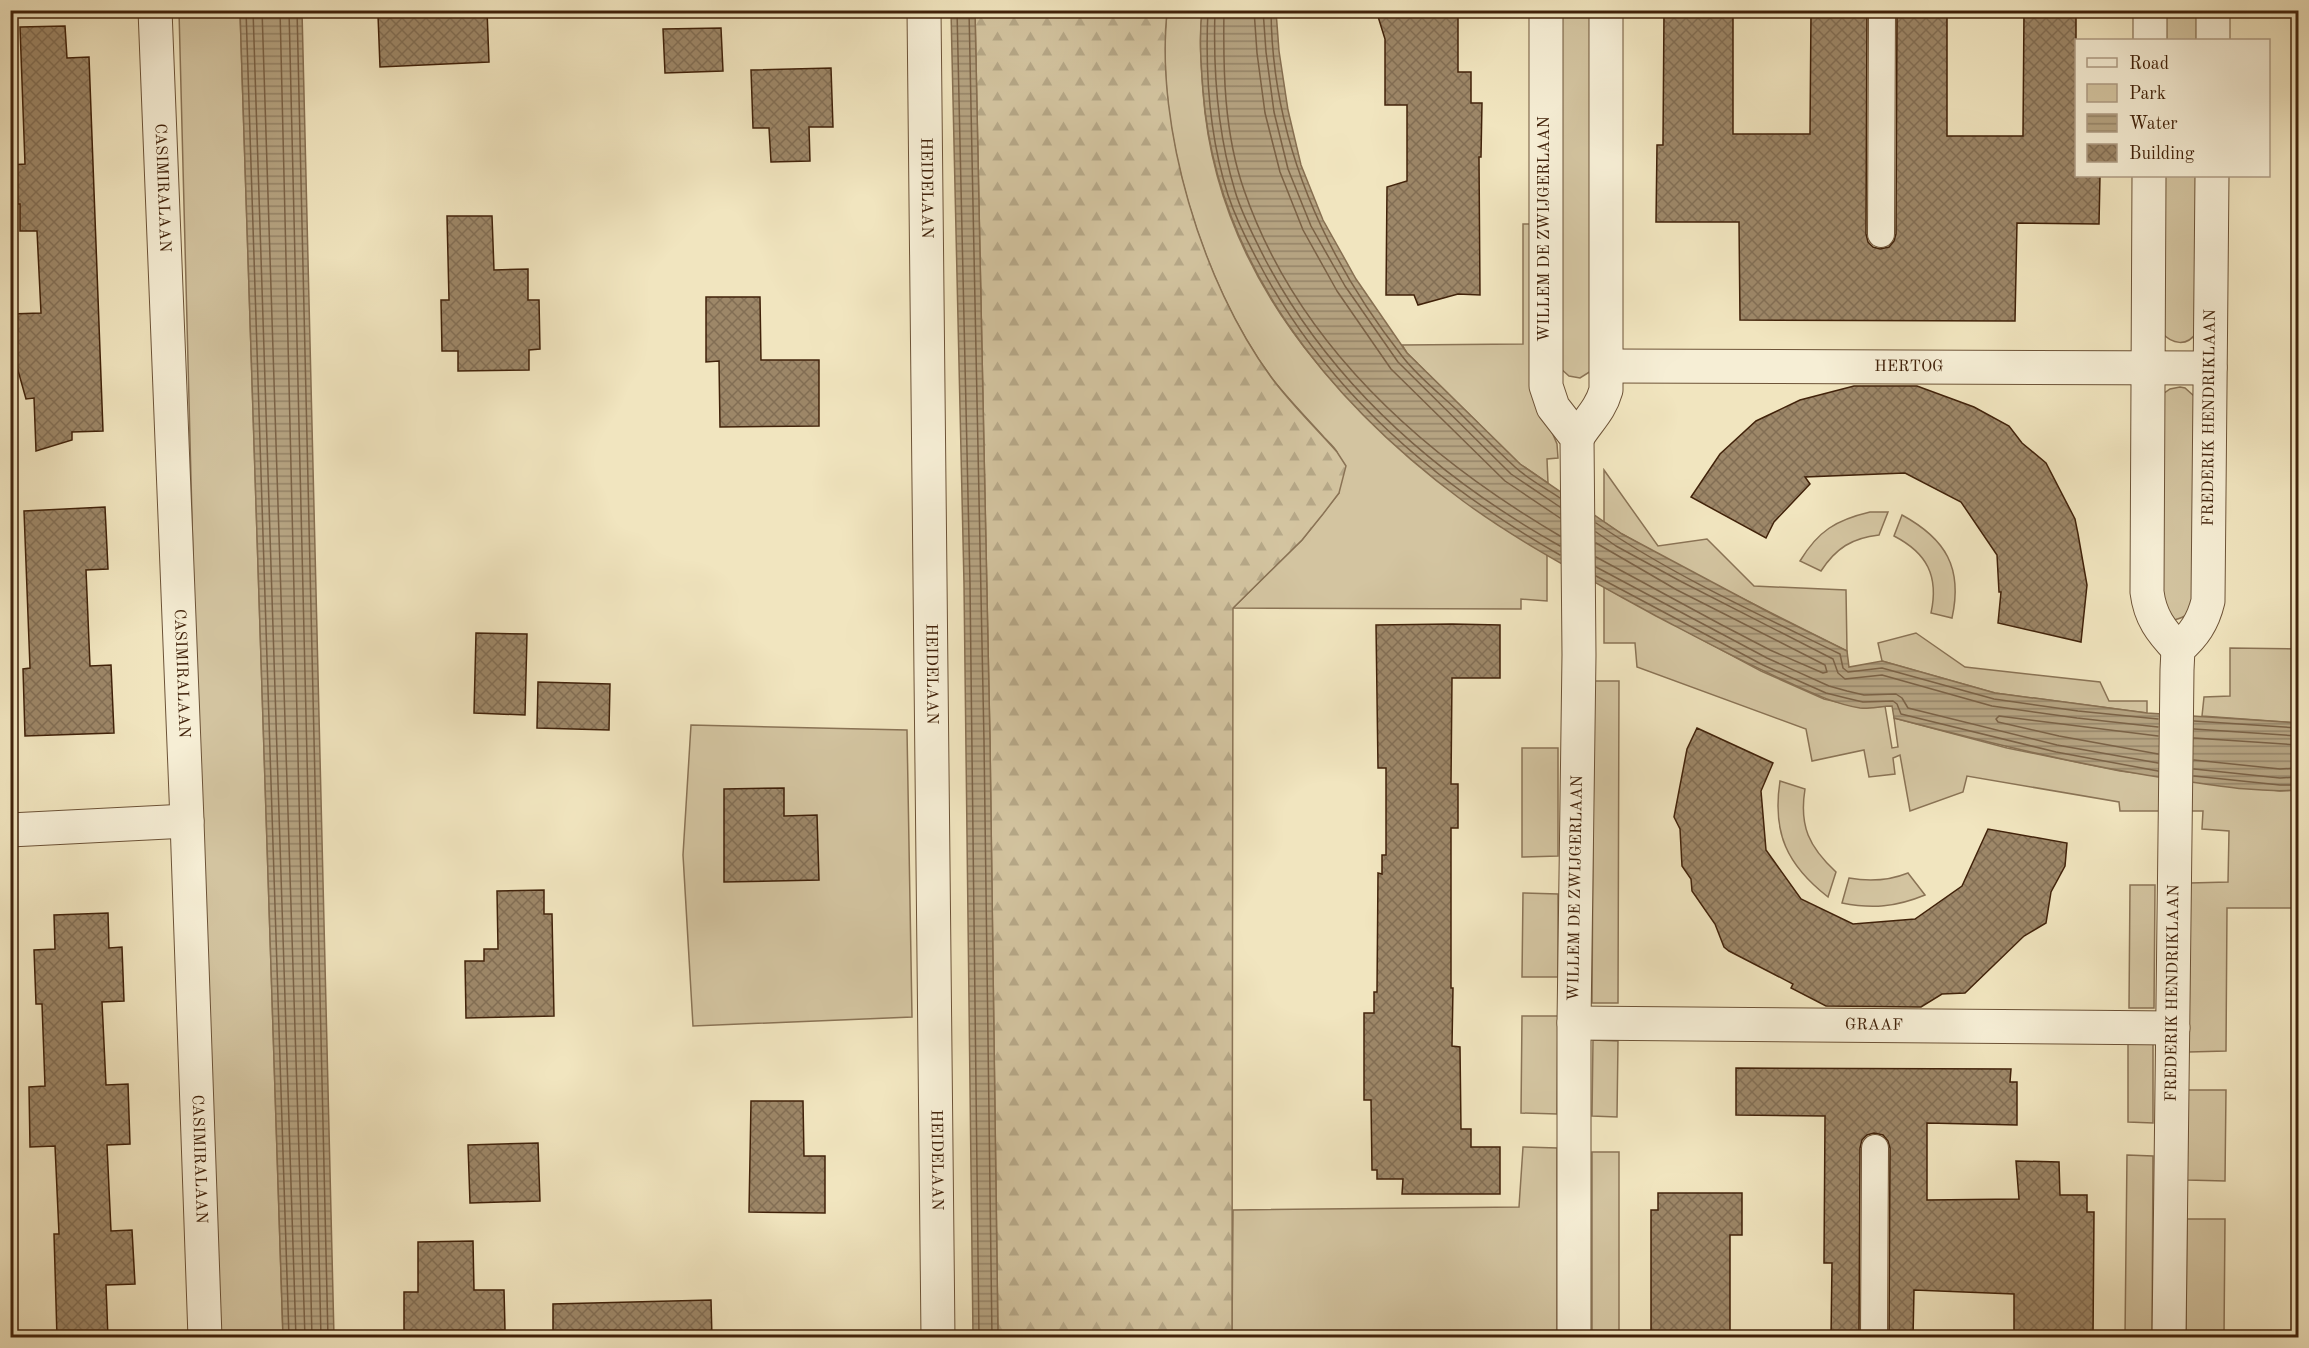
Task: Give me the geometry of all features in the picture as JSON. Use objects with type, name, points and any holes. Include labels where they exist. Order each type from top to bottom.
[{"type":"street","name":"CASIMIRALAAN","points":[[155,10],[205,1338]]},
{"type":"street","name":"HEIDELAAN","points":[[924,10],[938,1338]]},
{"type":"street","name":"WILLEM DE ZWIJGERLAAN","points":[[1546,10],[1546,386],[1553,407],[1577,438],[1578,470],[1579,655],[1574,1023],[1574,1338]]},
{"type":"street","points":[[1577,438],[1602,403],[1606,390],[1606,10]]},
{"type":"street","points":[[2150,10],[2150,39]]},
{"type":"street","points":[[2212,39],[2213,10]]},
{"type":"street","points":[[2149,177],[2148,606],[2157,626],[2178,649]]},
{"type":"street","name":"FREDERIK HENDRIKLAAN","points":[[2169,1338],[2176,700],[2178,649],[2198,629],[2208,601],[2212,177]]},
{"type":"street","name":"HERTOG","points":[[1607,366],[2210,368]]},
{"type":"street","points":[[10,830],[187,821]]},
{"type":"street","name":"GRAAF","points":[[1574,1023],[2174,1028]]},
{"type":"lane","points":[[1881,234],[1882,10]]},
{"type":"lane","points":[[1874,1338],[1875,1148]]},
{"type":"green space","points":[[179,11],[240,11],[283,1337],[213,1337]]},
{"type":"green space","points":[[975,11],[1167,11],[1165,56],[1168,104],[1176,153],[1205,250],[1224,296],[1246,339],[1271,377],[1294,406],[1337,452],[1346,466],[1339,493],[1323,514],[1302,540],[1233,608],[1232,1337],[998,1337],[990,741]]},
{"type":"green space","points":[[1167,11],[1202,11],[1200,41],[1203,92],[1215,168],[1239,238],[1274,303],[1317,363],[1367,418],[1424,468],[1484,513],[1547,554],[1547,601],[1521,599],[1521,609],[1233,608],[1302,540],[1339,493],[1339,460],[1334,448],[1271,377],[1246,339],[1204,250],[1188,202],[1176,153],[1168,104],[1165,57]]},
{"type":"green space","points":[[1558,11],[1595,11],[1591,371],[1580,378],[1569,376],[1560,368]]},
{"type":"green space","points":[[2164,11],[2201,11],[2201,39],[2163,39]]},
{"type":"green space","points":[[2162,177],[2200,177],[2196,333],[2184,342],[2175,342],[2162,333]]},
{"type":"green space","points":[[1523,224],[1534,224],[1552,432],[1557,444],[1558,458],[1547,459],[1548,483],[1520,464],[1407,353],[1402,345],[1523,344]]},
{"type":"green space","points":[[2185,388],[2194,396],[2194,602],[2187,614],[2174,620],[2160,610],[2163,394],[2170,389]]},
{"type":"green space","points":[[1604,470],[1658,546],[1707,539],[1754,586],[1846,590],[1847,651],[1688,571],[1604,522]]},
{"type":"green space","points":[[1870,512],[1888,512],[1879,535],[1853,542],[1839,550],[1821,571],[1800,561],[1821,534],[1829,528],[1847,519]]},
{"type":"green space","points":[[1902,515],[1930,534],[1948,557],[1955,584],[1952,618],[1931,613],[1933,588],[1928,567],[1915,550],[1894,536]]},
{"type":"green space","points":[[1604,587],[1761,671],[1824,699],[1863,708],[1885,706],[1892,748],[1898,747],[1894,718],[2007,748],[2120,771],[2280,791],[2298,790],[2298,908],[2227,908],[2226,1051],[2189,1052],[2190,883],[2228,882],[2229,831],[2202,829],[2203,811],[2120,811],[2119,802],[1967,776],[1963,792],[1910,811],[1900,755],[1893,758],[1895,774],[1869,777],[1864,750],[1812,761],[1806,729],[1637,667],[1635,643],[1604,643]]},
{"type":"green space","points":[[1916,633],[1965,667],[2100,682],[2109,701],[2147,701],[2147,713],[1995,693],[1882,661],[1878,643]]},
{"type":"green space","points":[[2230,648],[2298,649],[2298,723],[2202,716],[2204,697],[2230,696]]},
{"type":"green space","points":[[1594,681],[1619,681],[1618,1003],[1592,1003]]},
{"type":"green space","points":[[691,725],[907,730],[912,1017],[693,1026],[683,855]]},
{"type":"green space","points":[[1522,748],[1558,748],[1558,856],[1522,857]]},
{"type":"green space","points":[[1780,781],[1805,789],[1804,814],[1808,835],[1819,854],[1836,872],[1828,897],[1802,873],[1786,846],[1778,817]]},
{"type":"green space","points":[[1908,873],[1925,895],[1884,906],[1842,903],[1849,878],[1879,880]]},
{"type":"green space","points":[[2130,885],[2155,885],[2154,1008],[2129,1008]]},
{"type":"green space","points":[[1523,893],[1558,894],[1558,977],[1522,977]]},
{"type":"green space","points":[[1522,1016],[1558,1016],[1557,1114],[1521,1113]]},
{"type":"green space","points":[[1593,1040],[1618,1041],[1617,1117],[1592,1116]]},
{"type":"green space","points":[[2128,1043],[2153,1044],[2153,1123],[2128,1122]]},
{"type":"green space","points":[[2188,1090],[2226,1090],[2225,1181],[2187,1180]]},
{"type":"green space","points":[[1523,1147],[1557,1148],[1557,1337],[1232,1336],[1233,1210],[1519,1207]]},
{"type":"green space","points":[[1592,1152],[1619,1152],[1619,1337],[1592,1337]]},
{"type":"green space","points":[[2127,1155],[2153,1156],[2152,1337],[2125,1337]]},
{"type":"green space","points":[[2187,1219],[2225,1219],[2224,1337],[2186,1338]]},
{"type":"water","points":[[240,11],[302,11],[334,1337],[283,1337]]},
{"type":"water","points":[[951,11],[975,11],[990,741],[998,1338],[973,1337],[964,584]]},
{"type":"water","points":[[1202,11],[1276,11],[1279,51],[1288,110],[1301,165],[1323,220],[1356,279],[1407,353],[1520,464],[1622,534],[1847,651],[1849,667],[1882,661],[1995,693],[2147,713],[2298,723],[2298,790],[2234,788],[2101,767],[1894,718],[1892,706],[1860,708],[1833,701],[1722,651],[1656,616],[1533,547],[1463,501],[1414,462],[1367,419],[1325,373],[1287,323],[1255,270],[1230,214],[1212,154],[1202,80],[1200,41]]},
{"type":"building","points":[[417,10],[487,10],[489,62],[380,67],[378,15],[417,13]]},
{"type":"building","points":[[1376,10],[1458,10],[1458,72],[1471,72],[1471,103],[1482,103],[1481,157],[1479,157],[1480,295],[1458,294],[1418,305],[1414,295],[1386,295],[1387,187],[1407,181],[1407,105],[1385,105],[1385,39]]},
{"type":"building","points":[[1664,10],[1733,10],[1733,134],[1810,134],[1811,10],[1867,10],[1866,234],[1868,242],[1873,247],[1880,249],[1889,247],[1896,234],[1897,10],[1947,10],[1947,136],[2023,136],[2024,10],[2076,10],[2075,177],[2100,177],[2099,224],[2017,223],[2015,321],[1740,320],[1739,222],[1656,222],[1657,145],[1663,145]]},
{"type":"building","points":[[65,26],[67,58],[89,57],[103,431],[72,432],[72,440],[36,451],[34,398],[26,399],[10,342],[10,314],[41,313],[37,231],[20,231],[20,204],[10,204],[10,165],[25,164],[20,27]]},
{"type":"building","points":[[721,28],[723,71],[665,73],[663,29]]},
{"type":"building","points":[[831,68],[833,127],[809,127],[810,161],[771,162],[769,128],[753,128],[751,70]]},
{"type":"building","points":[[447,216],[492,216],[494,270],[528,269],[528,300],[539,300],[540,349],[529,350],[529,370],[458,371],[458,351],[442,351],[441,300],[449,300]]},
{"type":"building","points":[[706,297],[760,297],[761,360],[819,360],[819,426],[720,427],[719,361],[706,362]]},
{"type":"building","points":[[1854,386],[1917,386],[1974,407],[2009,426],[2022,443],[2046,463],[2075,519],[2078,534],[2087,585],[2081,642],[1998,623],[2001,592],[1999,592],[1997,555],[1961,502],[1905,473],[1805,477],[1810,484],[1774,522],[1766,538],[1691,497],[1720,454],[1756,421],[1800,400]]},
{"type":"building","points":[[105,507],[108,569],[86,570],[90,666],[111,665],[114,733],[25,736],[23,669],[30,668],[24,511]]},
{"type":"building","points":[[1376,625],[1500,625],[1500,678],[1452,678],[1451,784],[1458,784],[1458,828],[1451,828],[1451,988],[1453,988],[1452,1046],[1460,1047],[1461,1129],[1471,1129],[1471,1147],[1500,1147],[1500,1194],[1402,1194],[1403,1179],[1377,1179],[1377,1170],[1372,1170],[1371,1100],[1364,1100],[1364,1013],[1374,1013],[1374,992],[1377,992],[1378,873],[1382,874],[1382,855],[1386,855],[1386,768],[1378,768]]},
{"type":"building","points":[[476,633],[527,634],[525,715],[474,713]]},
{"type":"building","points":[[538,682],[610,684],[609,730],[537,728]]},
{"type":"building","points":[[1697,728],[1773,763],[1761,791],[1766,850],[1801,899],[1853,924],[1915,919],[1962,886],[1988,829],[2067,843],[2065,866],[2051,892],[2046,923],[2024,936],[1965,993],[1942,994],[1921,1007],[1826,1006],[1791,988],[1793,984],[1724,947],[1715,924],[1692,891],[1691,879],[1682,866],[1680,829],[1674,817],[1687,749]]},
{"type":"building","points":[[784,788],[784,816],[817,815],[819,880],[724,882],[724,789]]},
{"type":"building","points":[[544,890],[544,914],[552,914],[554,1016],[466,1018],[465,961],[484,961],[484,949],[498,949],[497,891]]},
{"type":"building","points":[[108,913],[109,948],[122,947],[124,1001],[102,1002],[106,1085],[128,1084],[130,1144],[107,1145],[111,1231],[132,1230],[135,1284],[106,1285],[108,1338],[57,1338],[54,1234],[59,1234],[55,1146],[30,1147],[29,1087],[45,1086],[42,1004],[36,1004],[34,950],[55,949],[54,915]]},
{"type":"building","points":[[1736,1068],[2011,1069],[2010,1082],[2017,1082],[2017,1125],[1927,1123],[1927,1200],[2019,1199],[2016,1161],[2059,1162],[2060,1195],[2087,1195],[2087,1212],[2094,1212],[2093,1338],[2014,1338],[2014,1294],[1914,1290],[1913,1338],[1889,1338],[1890,1148],[1883,1135],[1874,1133],[1862,1140],[1860,1148],[1859,1338],[1831,1338],[1832,1263],[1824,1263],[1825,1116],[1736,1115]]},
{"type":"building","points":[[751,1101],[803,1101],[804,1156],[825,1156],[825,1213],[749,1212]]},
{"type":"building","points":[[538,1143],[540,1201],[470,1203],[468,1145]]},
{"type":"building","points":[[1658,1193],[1742,1193],[1742,1235],[1730,1235],[1730,1338],[1651,1338],[1651,1210],[1658,1210]]},
{"type":"building","points":[[473,1241],[474,1290],[504,1290],[505,1330],[487,1330],[487,1338],[404,1338],[404,1292],[418,1292],[418,1242]]},
{"type":"building","points":[[711,1300],[712,1338],[553,1338],[553,1304]]}]
